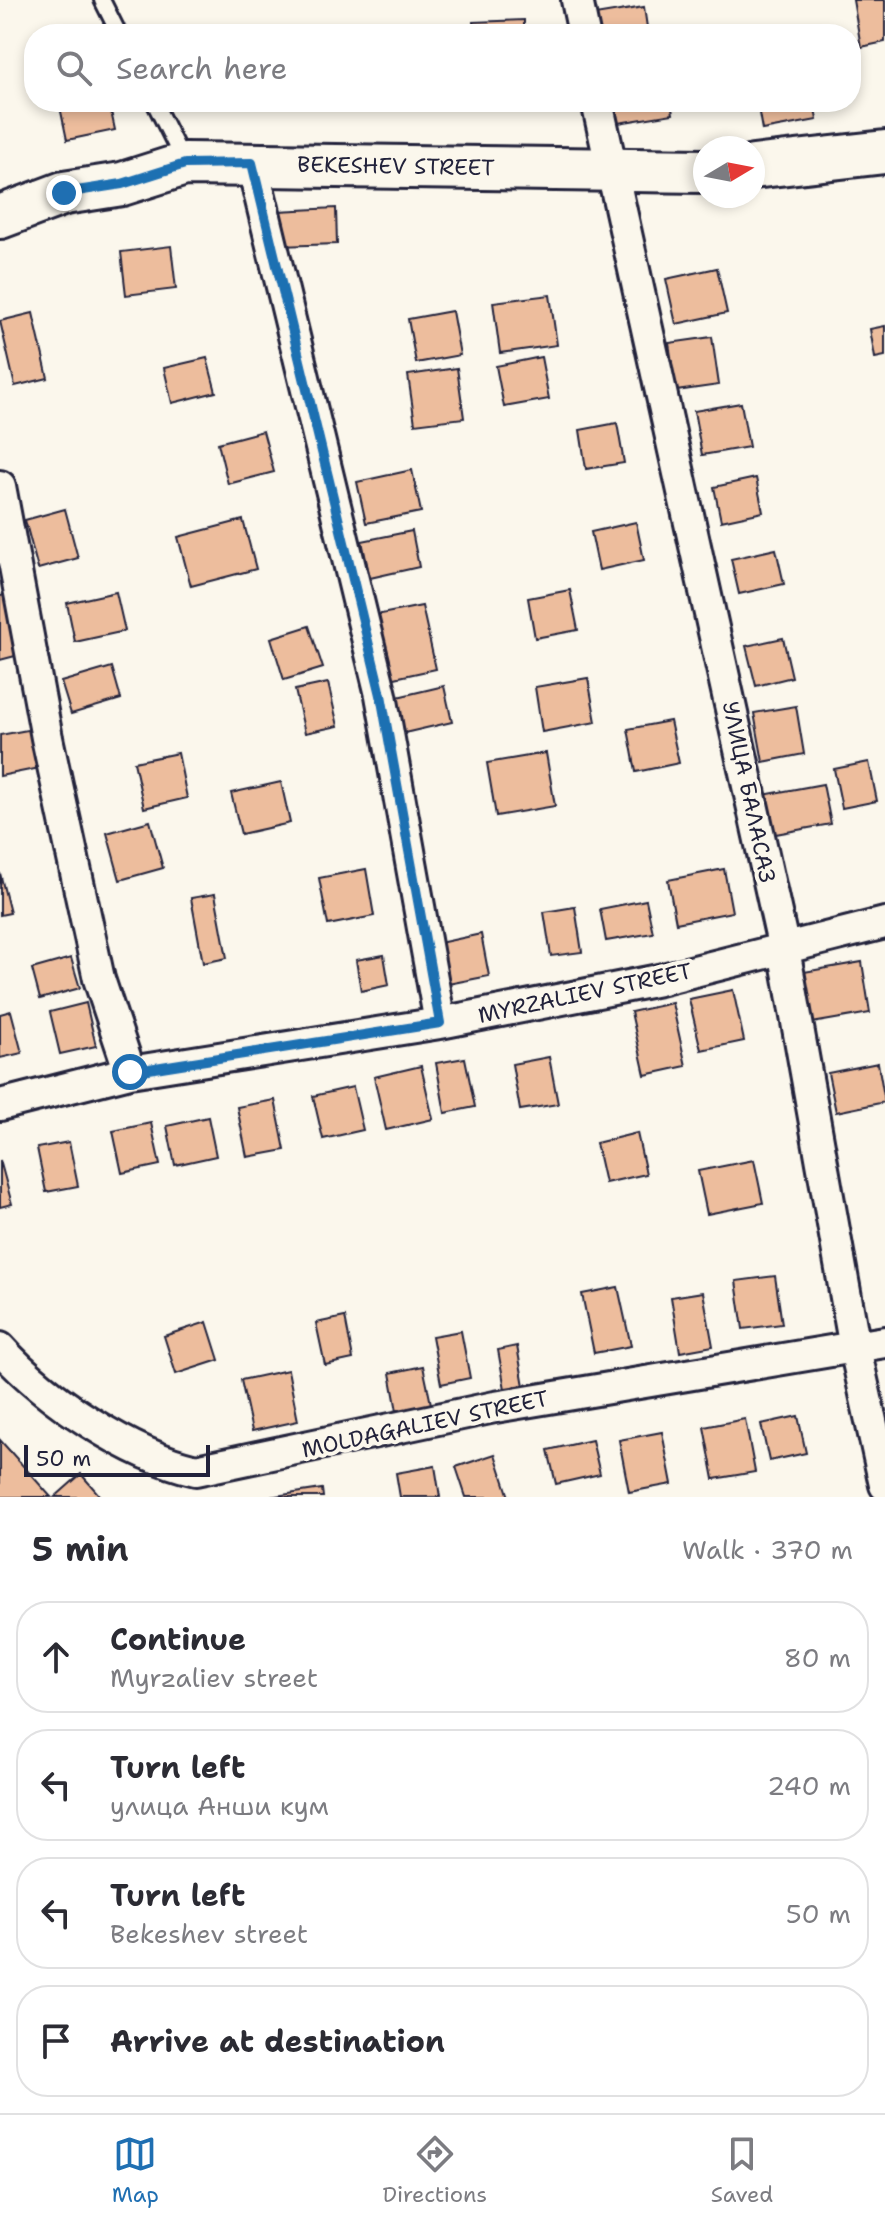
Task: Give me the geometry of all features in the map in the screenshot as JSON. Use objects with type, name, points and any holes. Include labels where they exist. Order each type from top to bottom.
[{"type":"main road","points":[[765,166],[885,152]]},
{"type":"main road","name":"BEKESHEV STREET","points":[[0,217],[64,193],[122,184],[185,164],[693,171]]},
{"type":"street","points":[[577,0],[582,24]]},
{"type":"street","name":"УЛИЦА БАЛАСАЗ","points":[[599,112],[784,949],[855,1348],[885,1485]]},
{"type":"street","points":[[252,163],[381,695],[440,1023]]},
{"type":"street","points":[[0,486],[7,552],[99,979],[130,1072]]},
{"type":"street","name":"MYRZALIEV STREET","points":[[0,1105],[130,1072],[440,1023],[659,980],[885,923]]},
{"type":"street","name":"MOLDAGALIEV STREET","points":[[0,1348],[16,1366],[94,1424],[167,1463],[196,1470],[495,1407],[885,1342]]},
{"type":"lane","points":[[102,0],[114,24]]},
{"type":"lane","points":[[159,112],[185,164]]},
{"type":"building","points":[[853,0],[885,0],[885,42],[861,47],[861,24],[857,24]]},
{"type":"building","points":[[644,7],[647,24],[596,24],[595,15]]},
{"type":"building","points":[[524,20],[524,24],[473,24]]},
{"type":"building","points":[[61,112],[111,112],[115,130],[67,140]]},
{"type":"building","points":[[610,112],[673,112],[673,114],[612,124]]},
{"type":"building","points":[[759,112],[816,112],[817,120],[762,130]]},
{"type":"building","points":[[336,208],[337,244],[279,246],[278,211]]},
{"type":"building","points":[[171,246],[176,289],[126,295],[121,252]]},
{"type":"building","points":[[717,268],[727,313],[676,324],[666,279]]},
{"type":"building","points":[[550,295],[557,345],[500,353],[493,302]]},
{"type":"building","points":[[452,311],[460,355],[416,363],[408,319]]},
{"type":"building","points":[[33,313],[48,378],[15,386],[0,321]]},
{"type":"building","points":[[885,326],[885,356],[875,358],[870,329]]},
{"type":"building","points":[[712,337],[719,385],[676,391],[669,343]]},
{"type":"building","points":[[541,357],[549,399],[504,407],[496,366]]},
{"type":"building","points":[[207,358],[216,392],[172,403],[164,368]]},
{"type":"building","points":[[457,368],[464,418],[415,424],[408,375]]},
{"type":"building","points":[[741,403],[749,447],[702,455],[694,411]]},
{"type":"building","points":[[617,423],[624,463],[586,469],[580,430]]},
{"type":"building","points":[[263,431],[274,472],[228,484],[218,443]]},
{"type":"building","points":[[412,470],[421,512],[366,523],[357,482]]},
{"type":"building","points":[[756,478],[763,512],[721,521],[714,487]]},
{"type":"building","points":[[65,509],[78,558],[38,569],[25,520]]},
{"type":"building","points":[[243,520],[256,569],[191,586],[178,537]]},
{"type":"building","points":[[636,522],[644,560],[599,570],[591,532]]},
{"type":"building","points":[[412,531],[419,567],[370,578],[362,541]]},
{"type":"building","points":[[776,549],[784,584],[739,594],[731,559]]},
{"type":"building","points":[[570,590],[578,630],[535,638],[528,598]]},
{"type":"building","points":[[116,592],[125,631],[75,642],[67,603]]},
{"type":"building","points":[[5,595],[19,655],[0,660],[0,596]]},
{"type":"building","points":[[422,606],[436,669],[390,679],[376,615]]},
{"type":"building","points":[[309,626],[323,668],[284,680],[271,638]]},
{"type":"building","points":[[783,638],[792,677],[756,686],[746,646]]},
{"type":"building","points":[[112,667],[121,699],[71,714],[61,682]]},
{"type":"building","points":[[588,678],[596,722],[542,732],[535,687]]},
{"type":"building","points":[[328,683],[338,726],[305,733],[295,690]]},
{"type":"building","points":[[444,686],[452,722],[400,734],[393,698]]},
{"type":"building","points":[[796,706],[804,754],[763,762],[754,713]]},
{"type":"building","points":[[670,721],[679,763],[636,772],[628,729]]},
{"type":"building","points":[[33,729],[40,768],[0,776],[0,735]]},
{"type":"building","points":[[178,753],[187,798],[144,808],[134,762]]},
{"type":"building","points":[[546,753],[555,806],[496,816],[487,763]]},
{"type":"building","points":[[869,762],[877,801],[842,808],[834,769]]},
{"type":"building","points":[[281,782],[290,823],[241,834],[231,793]]},
{"type":"building","points":[[823,784],[831,824],[770,835],[763,795]]},
{"type":"building","points":[[150,821],[163,868],[120,880],[107,833]]},
{"type":"building","points":[[366,869],[374,916],[328,925],[319,878]]},
{"type":"building","points":[[724,869],[732,912],[676,923],[668,880]]},
{"type":"building","points":[[0,873],[10,913],[0,915]]},
{"type":"building","points":[[215,894],[227,958],[203,963],[191,898]]},
{"type":"building","points":[[646,900],[653,933],[606,941],[600,909]]},
{"type":"building","points":[[575,907],[582,952],[551,956],[544,912]]},
{"type":"building","points":[[481,934],[489,976],[448,984],[439,943]]},
{"type":"building","points":[[384,955],[389,985],[361,991],[356,960]]},
{"type":"building","points":[[71,958],[80,988],[40,999],[32,969]]},
{"type":"building","points":[[862,962],[870,1013],[812,1023],[804,972]]},
{"type":"building","points":[[733,990],[744,1041],[701,1050],[689,999]]},
{"type":"building","points":[[86,1003],[96,1046],[60,1054],[50,1012]]},
{"type":"building","points":[[672,1003],[686,1066],[645,1075],[631,1012]]},
{"type":"building","points":[[11,1011],[22,1053],[0,1058],[0,1014]]},
{"type":"building","points":[[549,1057],[558,1104],[520,1110],[512,1064]]},
{"type":"building","points":[[465,1058],[475,1107],[445,1113],[436,1063]]},
{"type":"building","points":[[878,1063],[885,1102],[836,1112],[828,1073]]},
{"type":"building","points":[[421,1066],[433,1119],[386,1130],[374,1077]]},
{"type":"building","points":[[353,1087],[363,1130],[323,1139],[313,1096]]},
{"type":"building","points":[[275,1100],[285,1150],[247,1157],[237,1107]]},
{"type":"building","points":[[208,1117],[216,1156],[175,1165],[167,1126]]},
{"type":"building","points":[[151,1123],[160,1165],[122,1173],[113,1131]]},
{"type":"building","points":[[637,1133],[646,1174],[605,1183],[596,1143]]},
{"type":"building","points":[[69,1142],[78,1186],[46,1192],[37,1148]]},
{"type":"building","points":[[0,1160],[12,1204],[0,1207]]},
{"type":"building","points":[[754,1160],[763,1203],[707,1214],[698,1171]]},
{"type":"building","points":[[775,1276],[782,1324],[743,1329],[736,1281]]},
{"type":"building","points":[[618,1287],[631,1346],[594,1353],[582,1294]]},
{"type":"building","points":[[703,1292],[713,1346],[680,1352],[671,1297]]},
{"type":"building","points":[[345,1317],[353,1359],[325,1365],[316,1323]]},
{"type":"building","points":[[207,1322],[219,1360],[176,1374],[164,1336]]},
{"type":"building","points":[[461,1331],[470,1378],[441,1384],[432,1336]]},
{"type":"building","points":[[517,1346],[524,1386],[505,1389],[498,1350]]},
{"type":"building","points":[[423,1366],[431,1404],[397,1411],[390,1373]]},
{"type":"building","points":[[288,1370],[298,1421],[252,1431],[241,1380]]},
{"type":"building","points":[[798,1416],[806,1453],[769,1461],[761,1424]]},
{"type":"building","points":[[745,1419],[755,1472],[714,1479],[704,1427]]},
{"type":"building","points":[[662,1432],[672,1484],[629,1492],[619,1440]]},
{"type":"building","points":[[0,1440],[51,1497],[0,1497]]},
{"type":"building","points":[[592,1440],[600,1474],[556,1484],[548,1450]]},
{"type":"building","points":[[495,1454],[509,1497],[466,1497],[456,1467]]},
{"type":"building","points":[[435,1466],[440,1497],[400,1497],[396,1473]]},
{"type":"building","points":[[81,1474],[101,1497],[55,1497]]},
{"type":"building","points":[[322,1489],[323,1497],[269,1497]]},
{"type":"route","points":[[64,193],[122,184],[185,164],[252,163],[381,695],[440,1023],[130,1072]]}]
